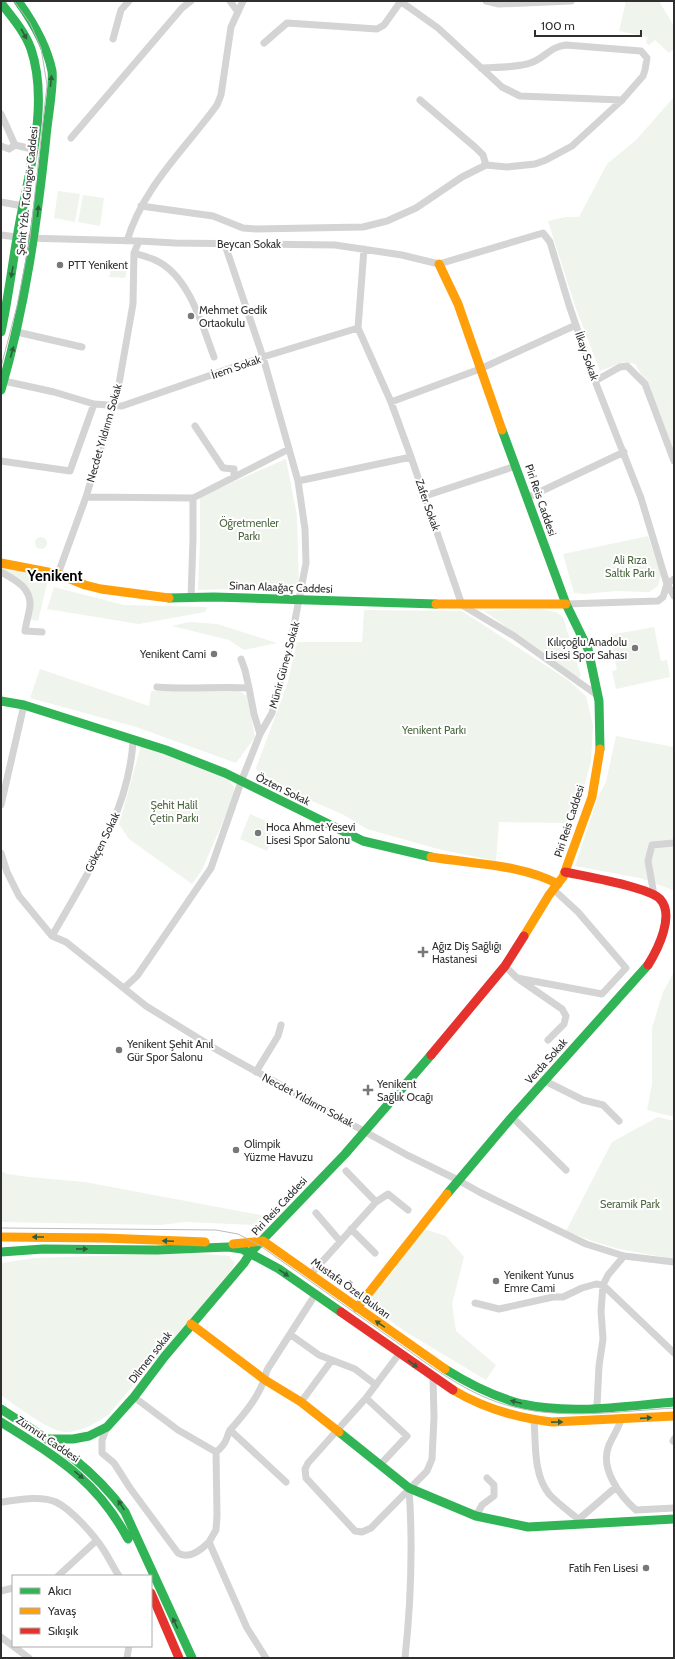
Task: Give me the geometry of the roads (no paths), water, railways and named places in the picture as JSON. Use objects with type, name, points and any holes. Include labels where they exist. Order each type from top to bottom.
[{"type":"main road","name":"Şehit Yzb. T.Güngör Caddesi","points":[[2,385],[17,332],[35,239],[52,73],[47,51],[26,12],[18,1]]},
{"type":"main road","name":"Şehit Yzb. T.Güngör Caddesi","points":[[1,3],[22,30],[33,56],[38,82],[38,105],[32,149],[2,326]]},
{"type":"main road","name":"Piri Reis Caddesi","points":[[251,1252],[345,1154],[364,1130],[404,1087],[505,966],[565,872],[592,797],[601,744],[601,728],[597,695],[588,650],[566,604],[480,369],[458,304],[439,264]]},
{"type":"main road","name":"Sinan Alaağaç Caddesi","points":[[1,563],[58,574],[85,585],[101,589],[140,595],[299,601],[349,600],[462,605],[566,604]]},
{"type":"main road","name":"Özten Sokak","points":[[1,701],[24,705],[96,727],[133,741],[166,750],[225,773],[363,841],[386,848],[482,865],[520,868],[543,874],[556,887]]},
{"type":"main road","points":[[565,872],[646,891],[654,895]]},
{"type":"main road","name":"Verda Sokak","points":[[357,1308],[458,1180],[512,1117],[649,964],[658,946],[665,916],[661,900],[654,895]]},
{"type":"main road","points":[[1,1237],[104,1238],[235,1244],[263,1241]]},
{"type":"main road","name":"Mustafa Özel Bulvarı","points":[[263,1241],[464,1382],[495,1396],[523,1404],[550,1407],[674,1402]]},
{"type":"main road","points":[[1,1252],[43,1249],[157,1250],[228,1247],[251,1252],[279,1269],[432,1377],[473,1400],[491,1408],[534,1420],[552,1422],[621,1420],[674,1416]]},
{"type":"main road","name":"Dilmen sokak","points":[[47,1439],[89,1436],[107,1427],[134,1397],[191,1324],[244,1263],[251,1252]]},
{"type":"main road","points":[[191,1324],[265,1380],[301,1402],[410,1488],[476,1516],[528,1527],[582,1522],[674,1519]]},
{"type":"main road","points":[[1,1409],[80,1460],[112,1492],[125,1512],[192,1658]]},
{"type":"main road","name":"Zümrüt Caddesi","points":[[1,1422],[55,1455],[92,1485],[112,1509],[120,1522],[145,1575]]},
{"type":"main road","points":[[152,1595],[179,1658]]},
{"type":"street","points":[[113,39],[121,10],[129,1]]},
{"type":"street","points":[[71,138],[182,8],[191,1]]},
{"type":"street","points":[[230,1],[238,12]]},
{"type":"street","points":[[127,241],[141,206],[158,178],[217,106],[222,89],[227,43],[231,27],[243,1]]},
{"type":"street","points":[[264,43],[287,23],[377,29],[384,25],[401,1],[438,28],[502,87],[520,96],[622,100]]},
{"type":"street","points":[[486,1],[499,4],[571,1]]},
{"type":"street","points":[[141,206],[213,216],[243,228],[256,229],[363,227],[387,221],[416,208],[462,177],[486,165],[507,167],[535,164],[546,160],[572,146],[622,100],[645,70],[647,58],[641,51],[566,45],[558,46],[534,61],[522,64],[481,68]]},
{"type":"street","points":[[420,100],[476,148],[483,155],[486,165]]},
{"type":"street","points":[[1,114],[15,145]]},
{"type":"street","points":[[1,146],[9,149],[15,145],[32,149]]},
{"type":"street","points":[[1,202],[23,206]]},
{"type":"street","name":"İlkay Sokak","points":[[439,264],[542,232],[550,242],[595,381],[624,452],[650,527],[667,584],[674,596]]},
{"type":"street","name":"Beycan Sokak","points":[[1,235],[35,239],[139,240],[225,245],[336,245],[439,264]]},
{"type":"street","name":"Necdet Yıldırım Sokak","points":[[58,574],[86,496],[113,405],[133,304],[134,253],[139,240]]},
{"type":"street","name":"Münir Güney Sokak","points":[[124,988],[137,976],[210,868],[260,734],[272,713],[292,641],[306,562],[305,530],[298,481],[263,357],[225,245]]},
{"type":"street","name":"Zafer Sokak","points":[[364,249],[358,328],[391,402],[462,605]]},
{"type":"street","points":[[134,253],[156,260],[170,270],[182,285],[195,305],[214,357]]},
{"type":"street","points":[[391,402],[480,369],[576,326]]},
{"type":"street","name":"İrem Sokak","points":[[2,385],[54,392],[94,404],[122,406],[263,357],[358,328]]},
{"type":"street","points":[[17,332],[82,347]]},
{"type":"street","points":[[595,381],[620,367],[627,366],[645,384],[674,461]]},
{"type":"street","points":[[1,461],[70,471],[94,404]]},
{"type":"street","points":[[195,426],[223,468],[234,469],[234,477]]},
{"type":"street","points":[[86,496],[193,498],[289,449]]},
{"type":"street","points":[[528,498],[624,452]]},
{"type":"street","points":[[298,481],[411,457]]},
{"type":"street","points":[[425,496],[516,466]]},
{"type":"street","points":[[190,598],[193,539],[193,498]]},
{"type":"street","points":[[1,572],[20,583],[27,591],[30,606],[25,631],[42,632]]},
{"type":"street","points":[[566,604],[658,601],[663,597],[667,584],[674,580]]},
{"type":"street","points":[[462,605],[514,636],[576,682],[597,695]]},
{"type":"street","points":[[241,659],[260,734]]},
{"type":"street","points":[[157,687],[183,689],[203,687],[249,688]]},
{"type":"street","points":[[1,805],[24,705]]},
{"type":"street","name":"Gökçen Sokak","points":[[52,936],[113,822],[125,790],[132,755],[133,741]]},
{"type":"street","points":[[654,895],[648,861],[652,845],[674,843]]},
{"type":"street","name":"Necdet Yıldırım Sokak","points":[[1,853],[7,872],[19,896],[52,936],[66,942],[146,1006],[256,1072],[407,1155],[550,1227],[586,1244],[624,1256],[674,1262]]},
{"type":"street","points":[[516,978],[602,994],[626,968],[556,887]]},
{"type":"street","points":[[505,966],[516,978],[562,1009],[566,1016],[564,1024],[548,1040]]},
{"type":"street","points":[[256,1072],[278,1036],[281,1025]]},
{"type":"street","points":[[545,1081],[583,1100],[603,1105],[619,1121]]},
{"type":"street","points":[[512,1117],[566,1170]]},
{"type":"street","points":[[346,1171],[376,1202]]},
{"type":"street","points":[[311,1274],[376,1202],[388,1194],[408,1210]]},
{"type":"street","points":[[316,1213],[340,1241]]},
{"type":"street","points":[[351,1229],[375,1252]]},
{"type":"street","points":[[597,1406],[599,1366],[604,1339],[601,1311],[603,1285],[608,1276],[624,1256]]},
{"type":"street","points":[[475,1303],[499,1308],[553,1297],[564,1297],[582,1288],[596,1284],[603,1285],[674,1353]]},
{"type":"street","points":[[107,1427],[102,1440],[102,1453],[114,1463],[130,1488],[178,1553],[188,1556],[209,1542],[216,1530],[216,1452],[226,1441],[230,1430],[241,1419],[265,1380],[267,1370],[291,1335],[315,1295]]},
{"type":"street","points":[[291,1335],[320,1355],[344,1363],[355,1369],[376,1385]]},
{"type":"street","points":[[399,1354],[366,1398],[308,1463],[305,1469],[306,1478],[355,1531],[362,1532],[371,1528],[427,1471],[432,1459],[434,1417],[432,1377]]},
{"type":"street","points":[[301,1402],[332,1360]]},
{"type":"street","points":[[134,1397],[178,1430],[216,1452]]},
{"type":"street","points":[[366,1398],[407,1436],[380,1465]]},
{"type":"street","points":[[534,1420],[538,1473],[543,1485],[550,1494],[582,1522],[616,1487]]},
{"type":"street","points":[[621,1420],[618,1431],[608,1446],[607,1459],[611,1476],[616,1487],[627,1502],[636,1510],[674,1508]]},
{"type":"street","points":[[230,1430],[286,1482]]},
{"type":"street","points":[[476,1516],[482,1505],[494,1496],[494,1485],[487,1478]]},
{"type":"street","points":[[405,1658],[412,1572],[410,1488]]},
{"type":"street","points":[[1,1502],[23,1499],[43,1499],[55,1502],[71,1513],[96,1541],[118,1575]]},
{"type":"street","points":[[59,1575],[96,1541]]},
{"type":"street","points":[[209,1542],[247,1628],[266,1658]]},
{"type":"street","points":[[1,1591],[12,1588]]},
{"type":"street","points":[[1,1637],[12,1645]]},
{"type":"street","points":[[14,1647],[29,1658]]},
{"type":"street","points":[[127,1658],[129,1647]]},
{"type":"tram line","points":[[1,367],[17,306],[30,238],[47,85],[41,48],[30,23],[14,1]]},
{"type":"tram line","points":[[1,1228],[216,1230],[238,1234],[259,1245],[448,1378],[497,1402],[534,1411],[574,1414],[674,1408]]},
{"type":"place","name":"PTT Yenikent","points":[[60,265]]},
{"type":"place","name":"Mehmet Gedik Ortaokulu","points":[[191,316]]},
{"type":"place","name":"Kılıçoğlu Anadolu Lisesi Spor Sahası","points":[[635,648]]},
{"type":"place","name":"Yenikent Cami","points":[[214,654]]},
{"type":"place","name":"Hoca Ahmet Yesevi Lisesi Spor Salonu","points":[[258,833]]},
{"type":"place","name":"Ağız Diş Sağlığı Hastanesi","points":[[423,952]]},
{"type":"place","name":"Yenikent Şehit Anıl Gür Spor Salonu","points":[[119,1050]]},
{"type":"place","name":"Yenikent Sağlık Ocağı","points":[[368,1090]]},
{"type":"place","name":"Olimpik Yüzme Havuzu","points":[[236,1150]]},
{"type":"place","name":"Yenikent Yunus Emre Cami","points":[[496,1281]]},
{"type":"place","name":"Fatih Fen Lisesi","points":[[646,1568]]},
{"type":"district","name":"Yenikent","points":[[55,576]]},
{"type":"park label","name":"Öğretmenler Parkı","points":[[249,529]]},
{"type":"park label","name":"Ali Rıza Saltık Parkı","points":[[630,566]]},
{"type":"park label","name":"Yenikent Parkı","points":[[434,730]]},
{"type":"park label","name":"Şehit Halil Çetin Parkı","points":[[174,811]]},
{"type":"park label","name":"Seramik Park","points":[[630,1204]]}]
